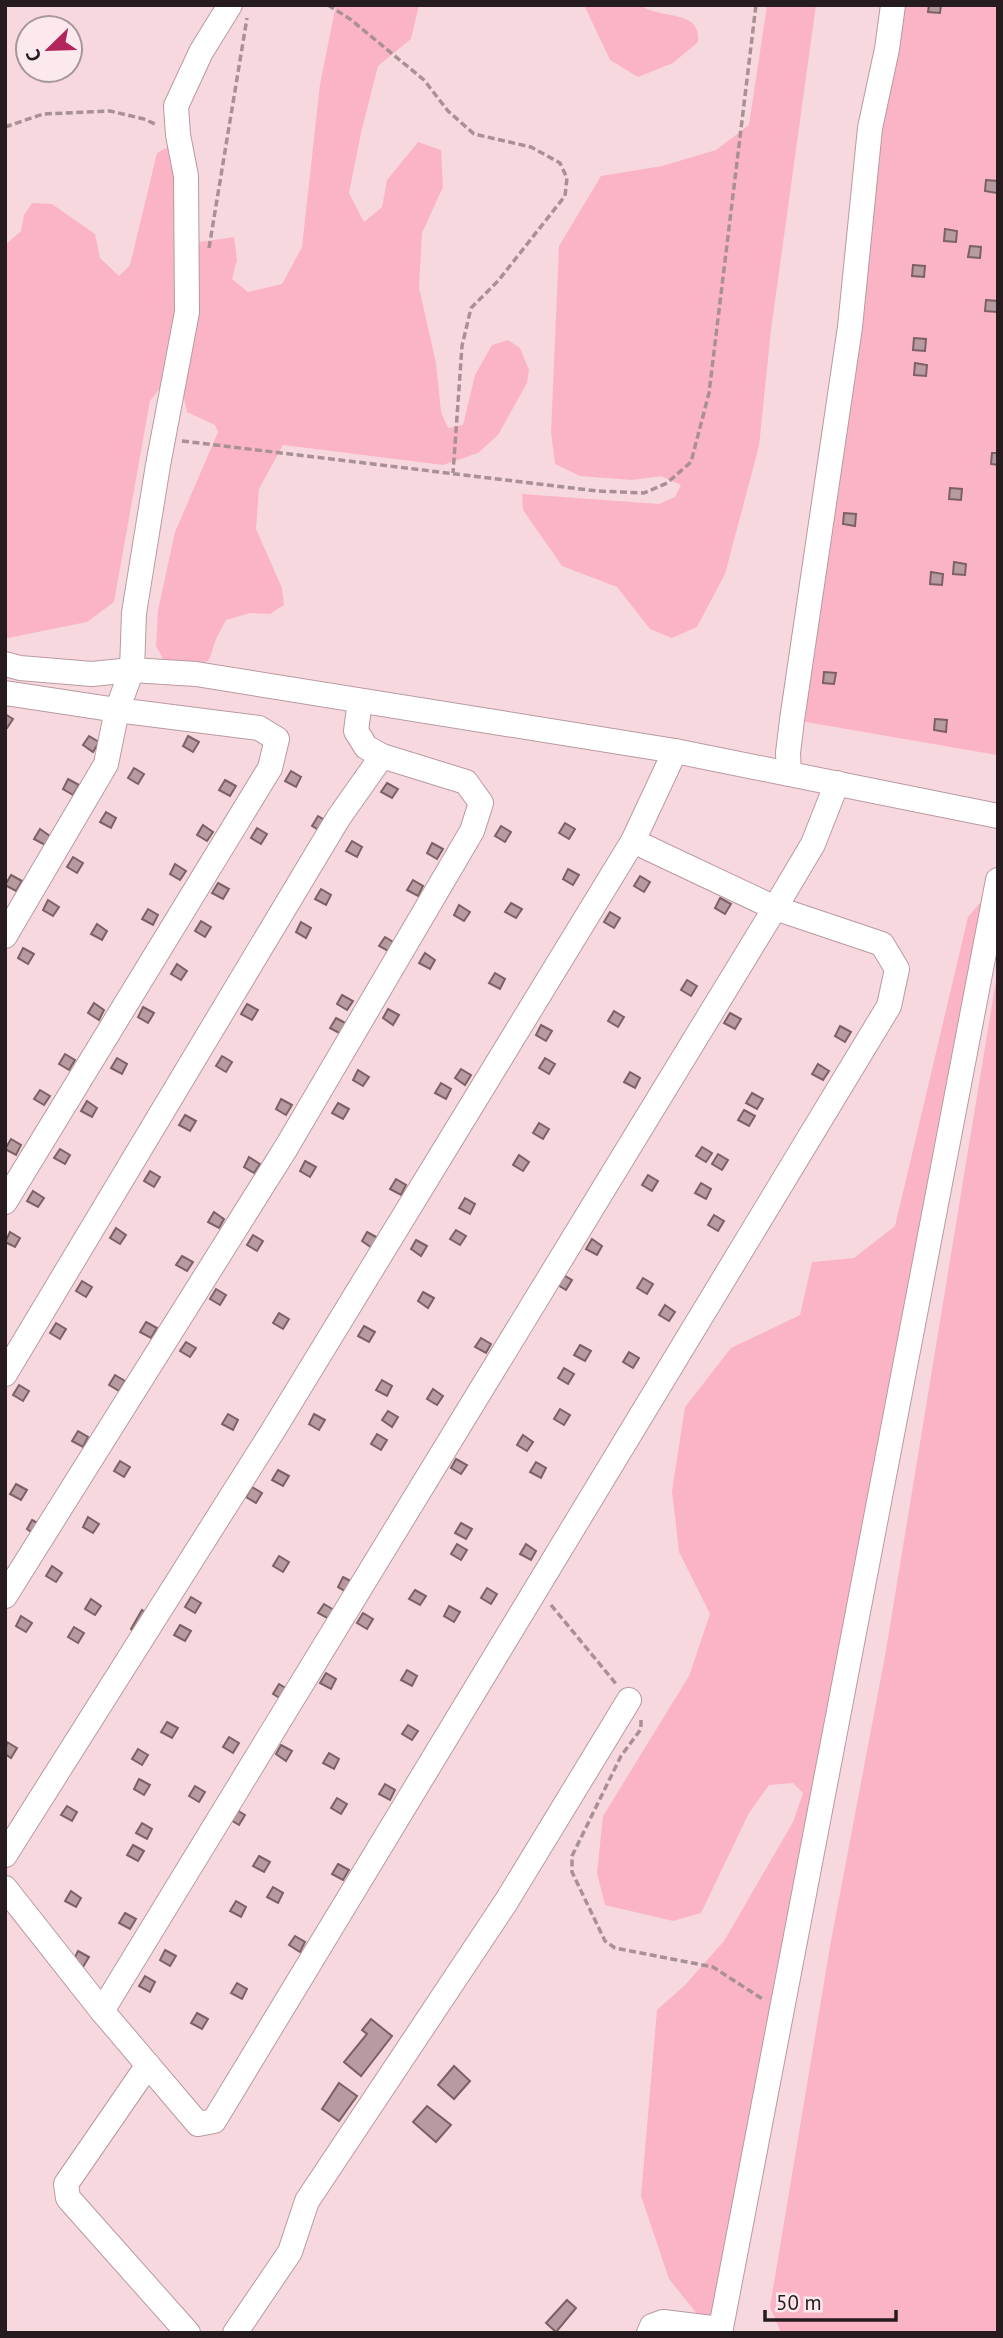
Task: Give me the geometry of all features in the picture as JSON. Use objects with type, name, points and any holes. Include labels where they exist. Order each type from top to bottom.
[{"type":"street","points":[[5,936],[106,764],[117,710],[132,670],[134,613],[187,312],[188,199],[176,106],[201,52],[230,5]]},
{"type":"street","points":[[789,774],[788,753],[792,720],[850,327],[870,128],[887,49],[893,5]]},
{"type":"street","points":[[5,664],[20,668],[92,674],[132,670],[196,674],[675,751],[998,816]]},
{"type":"street","points":[[5,693],[259,728],[277,739],[270,768],[5,1202]]},
{"type":"street","points":[[5,1596],[286,1148],[472,831],[481,803],[466,782],[382,756],[366,747],[356,731],[360,701]]},
{"type":"street","points":[[5,1855],[274,1429],[633,841],[675,751]]},
{"type":"street","points":[[5,1374],[339,817],[382,756]]},
{"type":"street","points":[[102,2011],[775,908],[813,844],[837,783]]},
{"type":"street","points":[[5,1888],[102,2011],[198,2124],[214,2121],[889,1006],[897,969],[882,944],[775,908],[633,841]]},
{"type":"street","points":[[649,2333],[652,2326],[663,2322],[720,2331],[998,880]]},
{"type":"street","points":[[235,2333],[290,2252],[307,2201],[506,1902],[629,1700]]},
{"type":"street","points":[[148,2065],[66,2185],[68,2197],[188,2333]]},
{"type":"path","points":[[208,251],[249,5]]},
{"type":"path","points":[[328,5],[350,19],[424,80],[448,111],[474,134],[531,147],[560,163],[567,178],[565,196],[498,281],[471,308],[461,346],[453,473]]},
{"type":"path","points":[[163,438],[597,491],[644,492],[667,483],[691,462],[709,393],[756,5]]},
{"type":"path","points":[[5,127],[43,114],[110,111],[144,119],[178,135]]},
{"type":"path","points":[[535,1593],[556,1609],[641,1717],[641,1729],[621,1756],[572,1856],[572,1872],[605,1941],[615,1948],[713,1967],[759,1998],[782,2007]]},
{"type":"shaded area","points":[[336,5],[419,5],[411,39],[378,66],[349,193],[364,222],[382,207],[387,180],[418,142],[441,150],[443,187],[422,233],[419,288],[436,363],[441,412],[448,428],[463,425],[475,375],[492,345],[508,340],[520,348],[529,370],[527,383],[498,435],[478,453],[443,465],[283,445],[259,489],[256,529],[282,588],[284,605],[270,614],[250,613],[226,620],[209,660],[195,667],[165,663],[156,646],[158,610],[175,532],[218,432],[215,425],[187,412],[182,388],[163,384],[150,401],[114,602],[87,622],[8,638],[5,636],[5,245],[21,231],[24,215],[32,203],[52,204],[95,234],[100,258],[119,276],[130,265],[157,153],[170,146],[177,162],[177,231],[199,242],[234,237],[237,260],[232,279],[248,292],[282,284],[302,247],[320,84]]},
{"type":"shaded area","points":[[584,5],[641,5],[648,10],[677,16],[693,24],[698,42],[673,63],[638,77],[610,60]]},
{"type":"shaded area","points":[[767,5],[816,5],[771,330],[759,446],[725,574],[697,627],[672,638],[650,629],[617,587],[562,566],[523,510],[522,494],[659,504],[675,497],[681,485],[661,476],[632,480],[580,476],[555,464],[551,432],[559,246],[601,176],[662,166],[716,150],[749,125]]},
{"type":"shaded area","points":[[900,5],[998,5],[997,755],[800,721],[877,129]]},
{"type":"shaded area","points":[[991,897],[721,2323],[698,2315],[669,2279],[641,2196],[657,2010],[685,1985],[724,1941],[793,1822],[803,1793],[793,1783],[769,1785],[749,1813],[701,1913],[673,1921],[605,1905],[597,1873],[603,1816],[689,1676],[710,1614],[679,1552],[672,1491],[685,1407],[731,1348],[800,1315],[812,1262],[854,1258],[895,1226],[968,917],[979,904]]},
{"type":"shaded area","points":[[998,968],[998,2333],[781,2333],[770,2307],[830,1946],[885,1656]]},
{"type":"building","points":[[929,5],[941,5],[940,13],[928,12]]},
{"type":"building","points":[[986,180],[998,181],[997,193],[985,191]]},
{"type":"building","points":[[945,229],[957,231],[956,242],[944,241]]},
{"type":"building","points":[[970,246],[981,247],[980,258],[968,257]]},
{"type":"building","points":[[913,265],[925,266],[924,277],[912,276]]},
{"type":"building","points":[[986,300],[998,301],[997,312],[985,311]]},
{"type":"building","points":[[914,338],[926,339],[925,351],[913,350]]},
{"type":"building","points":[[915,363],[927,365],[926,376],[914,375]]},
{"type":"building","points":[[992,453],[998,453],[998,465],[991,464]]},
{"type":"building","points":[[950,488],[962,489],[961,500],[949,499]]},
{"type":"building","points":[[844,513],[856,514],[855,526],[843,524]]},
{"type":"building","points":[[954,562],[966,564],[965,575],[953,574]]},
{"type":"building","points":[[931,572],[943,574],[942,585],[930,584]]},
{"type":"building","points":[[824,672],[836,673],[834,684],[823,683]]},
{"type":"building","points":[[5,714],[13,719],[7,728],[5,728]]},
{"type":"building","points":[[935,719],[947,720],[946,732],[934,730]]},
{"type":"building","points":[[89,736],[99,742],[93,752],[83,745]]},
{"type":"building","points":[[188,736],[199,742],[193,752],[183,746]]},
{"type":"building","points":[[134,768],[144,774],[138,784],[128,778]]},
{"type":"building","points":[[291,771],[301,777],[296,787],[285,781]]},
{"type":"building","points":[[68,779],[79,785],[73,795],[63,789]]},
{"type":"building","points":[[225,780],[236,786],[230,796],[219,790]]},
{"type":"building","points":[[387,783],[398,789],[392,798],[381,792]]},
{"type":"building","points":[[106,812],[116,818],[111,828],[100,822]]},
{"type":"building","points":[[318,816],[328,822],[322,832],[312,826]]},
{"type":"building","points":[[565,823],[575,829],[569,839],[559,833]]},
{"type":"building","points":[[203,825],[213,832],[207,841],[197,835]]},
{"type":"building","points":[[501,826],[511,832],[505,842],[495,836]]},
{"type":"building","points":[[257,828],[267,834],[261,844],[251,838]]},
{"type":"building","points":[[40,829],[50,836],[45,845],[34,839]]},
{"type":"building","points":[[352,841],[362,847],[357,857],[346,851]]},
{"type":"building","points":[[432,843],[443,849],[437,859],[427,853]]},
{"type":"building","points":[[73,857],[83,863],[77,873],[67,867]]},
{"type":"building","points":[[175,864],[186,871],[180,880],[170,874]]},
{"type":"building","points":[[568,869],[579,875],[573,885],[563,879]]},
{"type":"building","points":[[11,875],[22,881],[16,891],[5,885]]},
{"type":"building","points":[[640,876],[650,882],[644,892],[634,886]]},
{"type":"building","points":[[413,880],[423,886],[418,896],[407,890]]},
{"type":"building","points":[[218,883],[229,889],[223,899],[212,893]]},
{"type":"building","points":[[321,889],[331,895],[326,905],[315,899]]},
{"type":"building","points":[[720,898],[731,904],[725,914],[715,908]]},
{"type":"building","points":[[48,900],[59,907],[53,916],[43,910]]},
{"type":"building","points":[[511,903],[522,909],[516,918],[505,912]]},
{"type":"building","points":[[459,905],[470,912],[464,921],[454,915]]},
{"type":"building","points":[[148,909],[158,915],[153,925],[142,919]]},
{"type":"building","points":[[610,912],[620,918],[614,928],[604,922]]},
{"type":"building","points":[[201,921],[211,927],[205,937],[195,931]]},
{"type":"building","points":[[301,922],[311,928],[306,938],[296,932]]},
{"type":"building","points":[[97,924],[107,931],[102,940],[91,934]]},
{"type":"building","points":[[385,937],[395,943],[390,952],[379,946]]},
{"type":"building","points":[[23,948],[34,954],[28,964],[18,958]]},
{"type":"building","points":[[425,953],[435,960],[430,969],[419,963]]},
{"type":"building","points":[[177,964],[187,971],[181,980],[171,974]]},
{"type":"building","points":[[495,973],[505,979],[500,989],[489,983]]},
{"type":"building","points":[[687,980],[697,986],[691,996],[681,990]]},
{"type":"building","points":[[342,995],[353,1001],[347,1010],[337,1004]]},
{"type":"building","points":[[94,1003],[104,1010],[99,1020],[88,1013]]},
{"type":"building","points":[[247,1004],[258,1010],[252,1020],[241,1014]]},
{"type":"building","points":[[143,1007],[154,1013],[148,1023],[138,1017]]},
{"type":"building","points":[[388,1009],[399,1015],[393,1025],[383,1018]]},
{"type":"building","points":[[614,1011],[624,1017],[618,1027],[608,1021]]},
{"type":"building","points":[[730,1013],[741,1019],[735,1029],[724,1023]]},
{"type":"building","points":[[336,1018],[347,1024],[341,1034],[330,1028]]},
{"type":"building","points":[[541,1025],[552,1031],[546,1041],[536,1035]]},
{"type":"building","points":[[840,1026],[851,1032],[845,1042],[835,1036]]},
{"type":"building","points":[[65,1054],[75,1060],[69,1070],[59,1064]]},
{"type":"building","points":[[222,1056],[232,1062],[226,1072],[216,1066]]},
{"type":"building","points":[[117,1058],[127,1064],[122,1074],[111,1068]]},
{"type":"building","points":[[545,1058],[555,1064],[549,1074],[539,1068]]},
{"type":"building","points":[[818,1064],[829,1071],[823,1080],[812,1074]]},
{"type":"building","points":[[461,1069],[471,1075],[465,1085],[455,1078]]},
{"type":"building","points":[[358,1070],[369,1077],[363,1086],[353,1080]]},
{"type":"building","points":[[630,1072],[640,1078],[635,1088],[624,1082]]},
{"type":"building","points":[[441,1083],[451,1089],[446,1099],[435,1093]]},
{"type":"building","points":[[40,1090],[50,1096],[44,1105],[34,1099]]},
{"type":"building","points":[[752,1093],[763,1099],[757,1109],[746,1103]]},
{"type":"building","points":[[281,1099],[292,1105],[286,1115],[276,1109]]},
{"type":"building","points":[[87,1101],[97,1108],[92,1117],[81,1111]]},
{"type":"building","points":[[338,1103],[349,1109],[343,1119],[332,1113]]},
{"type":"building","points":[[744,1110],[755,1116],[749,1126],[738,1120]]},
{"type":"building","points":[[185,1115],[196,1121],[190,1131],[179,1125]]},
{"type":"building","points":[[539,1123],[549,1129],[543,1139],[533,1133]]},
{"type":"building","points":[[11,1139],[21,1145],[16,1155],[5,1149]]},
{"type":"building","points":[[702,1147],[712,1153],[706,1162],[696,1156]]},
{"type":"building","points":[[60,1149],[70,1155],[65,1164],[54,1158]]},
{"type":"building","points":[[718,1154],[728,1160],[722,1170],[712,1164]]},
{"type":"building","points":[[519,1155],[529,1162],[523,1171],[513,1165]]},
{"type":"building","points":[[249,1157],[260,1164],[254,1173],[244,1167]]},
{"type":"building","points":[[305,1161],[316,1167],[310,1177],[300,1171]]},
{"type":"building","points":[[150,1171],[160,1177],[154,1187],[144,1181]]},
{"type":"building","points":[[648,1175],[658,1181],[652,1191],[642,1185]]},
{"type":"building","points":[[396,1179],[406,1185],[401,1195],[390,1189]]},
{"type":"building","points":[[701,1183],[711,1189],[706,1199],[695,1193]]},
{"type":"building","points":[[33,1191],[44,1198],[38,1207],[27,1201]]},
{"type":"building","points":[[465,1198],[475,1204],[470,1214],[459,1208]]},
{"type":"building","points":[[214,1212],[224,1219],[219,1228],[208,1222]]},
{"type":"building","points":[[714,1215],[724,1221],[718,1231],[708,1225]]},
{"type":"building","points":[[116,1228],[126,1235],[120,1244],[110,1238]]},
{"type":"building","points":[[456,1230],[466,1236],[460,1245],[450,1239]]},
{"type":"building","points":[[10,1232],[20,1238],[15,1247],[5,1242]]},
{"type":"building","points":[[367,1232],[378,1238],[372,1248],[362,1241]]},
{"type":"building","points":[[253,1235],[263,1241],[257,1251],[247,1245]]},
{"type":"building","points":[[592,1239],[602,1246],[597,1255],[586,1249]]},
{"type":"building","points":[[416,1240],[427,1246],[421,1256],[411,1249]]},
{"type":"building","points":[[182,1256],[193,1262],[187,1271],[176,1265]]},
{"type":"building","points":[[562,1274],[572,1280],[566,1290],[556,1284]]},
{"type":"building","points":[[643,1278],[653,1284],[647,1294],[637,1288]]},
{"type":"building","points":[[82,1281],[92,1287],[86,1297],[76,1291]]},
{"type":"building","points":[[216,1289],[226,1295],[220,1305],[210,1299]]},
{"type":"building","points":[[423,1292],[434,1298],[428,1308],[418,1301]]},
{"type":"building","points":[[665,1305],[675,1312],[669,1321],[659,1315]]},
{"type":"building","points":[[279,1313],[289,1319],[283,1329],[273,1323]]},
{"type":"building","points":[[146,1322],[157,1328],[151,1338],[140,1332]]},
{"type":"building","points":[[56,1323],[66,1329],[60,1339],[50,1333]]},
{"type":"building","points":[[364,1326],[375,1332],[369,1342],[358,1336]]},
{"type":"building","points":[[481,1338],[491,1344],[486,1353],[475,1347]]},
{"type":"building","points":[[186,1342],[196,1348],[190,1357],[180,1351]]},
{"type":"building","points":[[580,1345],[591,1351],[585,1361],[574,1355]]},
{"type":"building","points":[[629,1352],[639,1358],[633,1368],[623,1362]]},
{"type":"building","points":[[564,1368],[574,1374],[568,1384],[558,1378]]},
{"type":"building","points":[[115,1375],[125,1381],[119,1391],[109,1385]]},
{"type":"building","points":[[382,1380],[392,1386],[387,1396],[376,1390]]},
{"type":"building","points":[[19,1385],[29,1391],[23,1401],[13,1395]]},
{"type":"building","points":[[433,1389],[443,1396],[437,1405],[427,1399]]},
{"type":"building","points":[[560,1409],[570,1415],[564,1425],[554,1419]]},
{"type":"building","points":[[388,1411],[398,1417],[392,1427],[382,1420]]},
{"type":"building","points":[[228,1414],[238,1420],[233,1430],[222,1424]]},
{"type":"building","points":[[314,1414],[325,1420],[319,1430],[309,1424]]},
{"type":"building","points":[[78,1431],[88,1437],[83,1447],[72,1441]]},
{"type":"building","points":[[377,1434],[387,1440],[381,1450],[371,1444]]},
{"type":"building","points":[[523,1435],[533,1442],[527,1451],[517,1445]]},
{"type":"building","points":[[456,1459],[467,1465],[461,1474],[451,1468]]},
{"type":"building","points":[[120,1461],[130,1467],[124,1477],[114,1471]]},
{"type":"building","points":[[536,1462],[546,1468],[541,1478],[530,1472]]},
{"type":"building","points":[[278,1470],[289,1476],[283,1486],[272,1480]]},
{"type":"building","points":[[16,1484],[27,1490],[21,1500],[10,1494]]},
{"type":"building","points":[[252,1487],[262,1493],[256,1503],[246,1497]]},
{"type":"building","points":[[88,1517],[99,1524],[93,1533],[83,1527]]},
{"type":"building","points":[[32,1520],[43,1526],[37,1536],[27,1529]]},
{"type":"building","points":[[461,1523],[472,1529],[466,1539],[455,1533]]},
{"type":"building","points":[[457,1544],[467,1550],[461,1560],[451,1554]]},
{"type":"building","points":[[526,1544],[536,1551],[531,1560],[520,1554]]},
{"type":"building","points":[[279,1556],[289,1562],[283,1572],[273,1566]]},
{"type":"building","points":[[52,1566],[62,1573],[56,1582],[46,1576]]},
{"type":"building","points":[[343,1577],[354,1583],[348,1593],[338,1587]]},
{"type":"building","points":[[487,1588],[497,1594],[491,1604],[481,1598]]},
{"type":"building","points":[[415,1590],[426,1596],[420,1605],[409,1599]]},
{"type":"building","points":[[191,1597],[201,1603],[195,1613],[185,1607]]},
{"type":"building","points":[[91,1599],[101,1606],[95,1615],[85,1609]]},
{"type":"building","points":[[324,1604],[334,1610],[329,1619],[318,1613]]},
{"type":"building","points":[[449,1606],[460,1612],[454,1622],[444,1616]]},
{"type":"building","points":[[142,1610],[153,1617],[141,1636],[131,1629]]},
{"type":"building","points":[[363,1613],[373,1619],[367,1629],[357,1623]]},
{"type":"building","points":[[21,1616],[32,1623],[26,1632],[16,1626]]},
{"type":"building","points":[[180,1625],[191,1631],[185,1641],[174,1635]]},
{"type":"building","points":[[74,1627],[84,1633],[78,1643],[68,1637]]},
{"type":"building","points":[[407,1670],[417,1676],[412,1686],[401,1680]]},
{"type":"building","points":[[326,1673],[336,1679],[331,1689],[320,1683]]},
{"type":"building","points":[[279,1684],[289,1690],[283,1700],[273,1694]]},
{"type":"building","points":[[167,1722],[178,1728],[172,1738],[161,1732]]},
{"type":"building","points":[[408,1725],[418,1731],[412,1740],[402,1734]]},
{"type":"building","points":[[229,1737],[239,1743],[233,1753],[223,1747]]},
{"type":"building","points":[[7,1742],[17,1748],[11,1758],[5,1754]]},
{"type":"building","points":[[281,1745],[292,1751],[286,1761],[276,1754]]},
{"type":"building","points":[[138,1749],[148,1755],[142,1765],[132,1759]]},
{"type":"building","points":[[329,1753],[339,1759],[334,1769],[323,1763]]},
{"type":"building","points":[[139,1779],[150,1785],[144,1795],[134,1789]]},
{"type":"building","points":[[385,1784],[395,1790],[390,1800],[379,1794]]},
{"type":"building","points":[[195,1786],[205,1792],[199,1802],[189,1796]]},
{"type":"building","points":[[337,1798],[347,1804],[341,1814],[331,1808]]},
{"type":"building","points":[[67,1806],[77,1812],[72,1821],[61,1815]]},
{"type":"building","points":[[235,1809],[245,1815],[239,1825],[229,1819]]},
{"type":"building","points":[[142,1823],[152,1829],[147,1839],[136,1833]]},
{"type":"building","points":[[133,1845],[144,1851],[138,1861],[127,1855]]},
{"type":"building","points":[[259,1856],[270,1862],[264,1872],[253,1866]]},
{"type":"building","points":[[338,1864],[349,1870],[343,1880],[332,1874]]},
{"type":"building","points":[[273,1887],[283,1893],[278,1903],[267,1897]]},
{"type":"building","points":[[71,1891],[81,1898],[76,1907],[65,1901]]},
{"type":"building","points":[[236,1901],[246,1907],[241,1917],[230,1911]]},
{"type":"building","points":[[125,1913],[136,1919],[130,1929],[119,1923]]},
{"type":"building","points":[[295,1936],[305,1942],[300,1952],[289,1945]]},
{"type":"building","points":[[165,1950],[176,1956],[170,1966],[160,1960]]},
{"type":"building","points":[[78,1951],[89,1957],[83,1967],[73,1961]]},
{"type":"building","points":[[145,1976],[155,1982],[150,1992],[139,1986]]},
{"type":"building","points":[[237,1983],[247,1989],[242,1999],[231,1993]]},
{"type":"building","points":[[197,2013],[208,2019],[202,2029],[191,2023]]},
{"type":"building","points":[[371,2019],[392,2036],[361,2076],[344,2062],[367,2034],[362,2030]]},
{"type":"building","points":[[454,2066],[470,2081],[454,2099],[438,2085]]},
{"type":"building","points":[[339,2083],[357,2096],[339,2121],[322,2109]]},
{"type":"building","points":[[427,2106],[451,2125],[436,2142],[413,2122]]},
{"type":"building","points":[[567,2300],[576,2308],[556,2332],[546,2323]]}]
